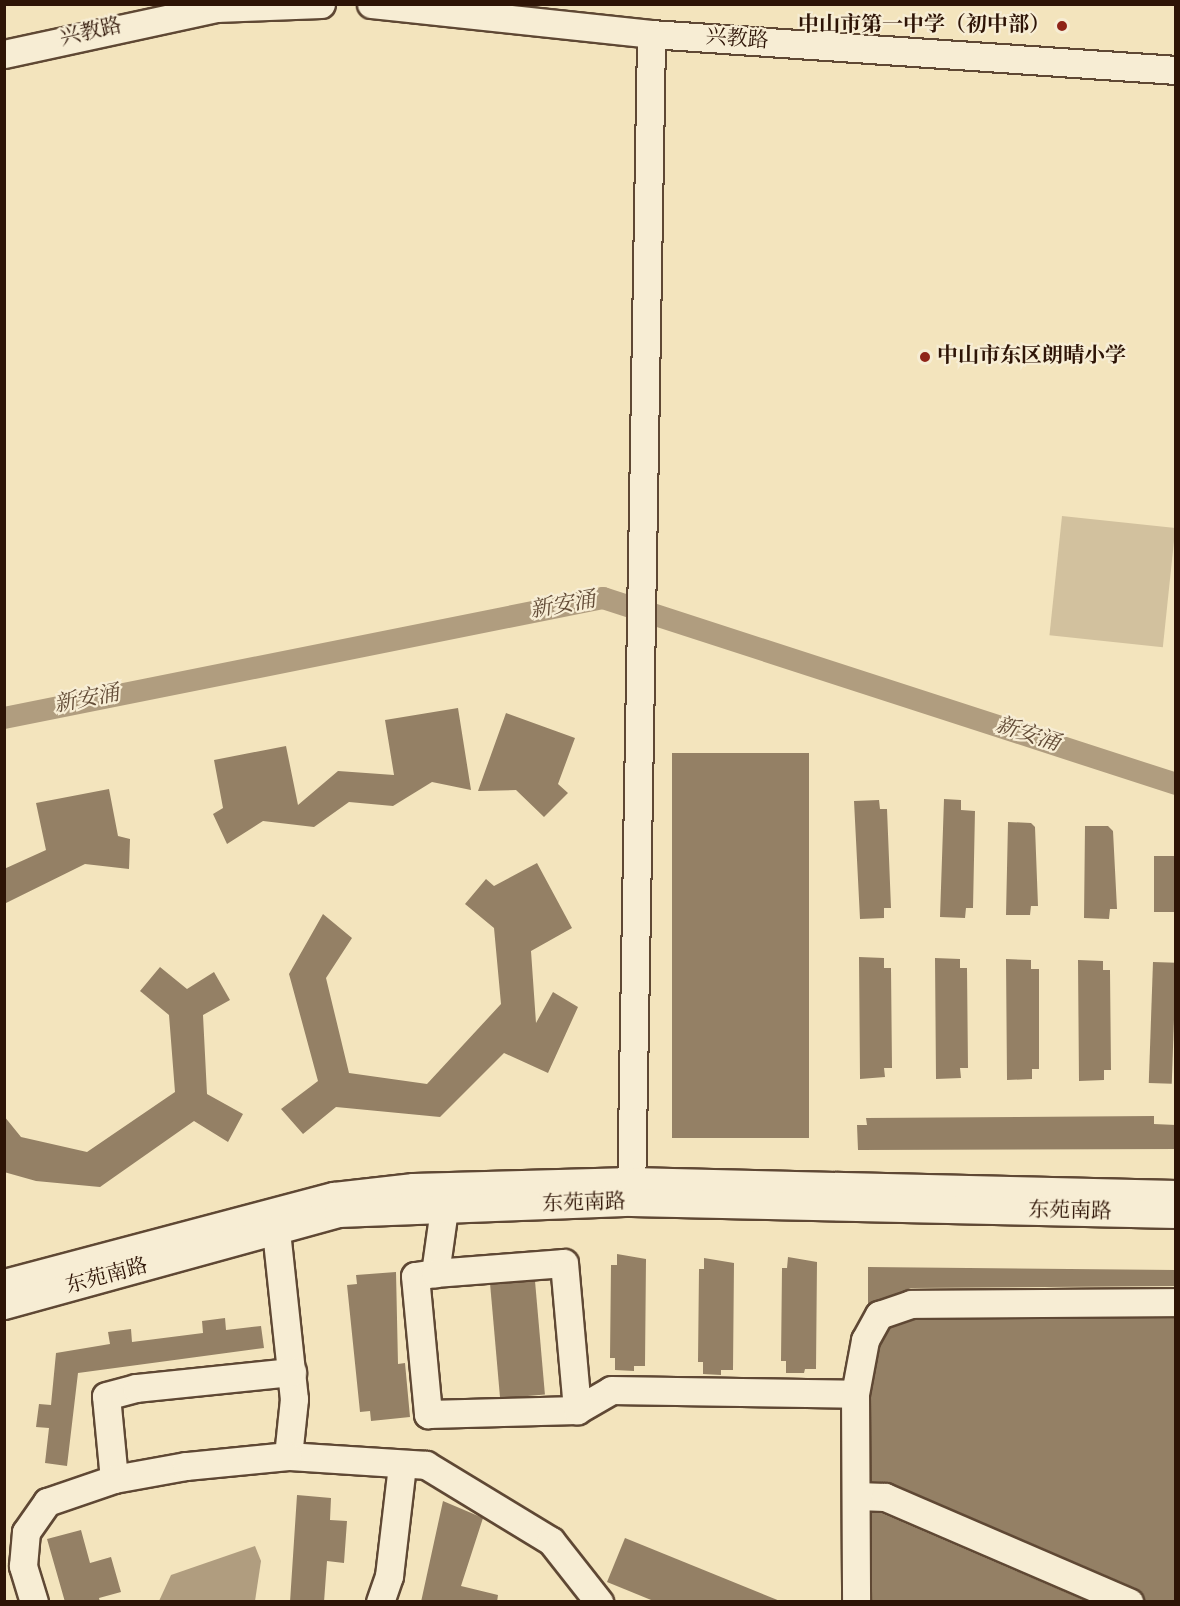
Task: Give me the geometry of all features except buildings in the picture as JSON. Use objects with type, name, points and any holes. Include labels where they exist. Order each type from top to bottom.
[{"type":"street","name":"兴教路","points":[[4,54],[204,10],[321,4]]},
{"type":"street","name":"兴教路","points":[[371,4],[651,34],[1176,70]]},
{"type":"street","points":[[631,1192],[651,34]]},
{"type":"street","name":"东苑南路","points":[[4,1283],[334,1196],[412,1187],[631,1192],[1176,1214]]},
{"type":"street","name":"东苑南路","points":[[4,1305],[338,1214],[444,1209],[631,1192],[1176,1194]]},
{"type":"street","points":[[435,1273],[444,1209]]},
{"type":"street","points":[[276,1230],[292,1372],[288,1456]]},
{"type":"street","points":[[577,1410],[564,1263],[415,1276],[428,1414],[577,1410],[611,1390],[855,1394]]},
{"type":"street","points":[[856,1602],[855,1394],[865,1340],[879,1315],[911,1304],[1176,1302]]},
{"type":"street","points":[[114,1479],[106,1396],[136,1389],[292,1372]]},
{"type":"street","points":[[34,1602],[24,1566],[26,1532],[47,1502],[114,1479],[186,1466],[288,1456],[426,1465],[551,1541],[599,1602]]},
{"type":"street","points":[[380,1602],[392,1589],[402,1465]]},
{"type":"street","points":[[856,1496],[885,1497],[1129,1602]]},
{"type":"shaded area","points":[[1062,516],[1175,528],[1163,647],[1049,635]]},
{"type":"shaded area","points":[[255,1546],[261,1561],[255,1601],[159,1601],[171,1575]]},
{"type":"waterway","name":"新安涌","points":[[4,718],[603,598],[1176,784]]},
{"type":"place","name":"中山市第一中学（初中部）","points":[[1062,26]]},
{"type":"place","name":"中山市东区朗晴小学","points":[[925,357]]}]
